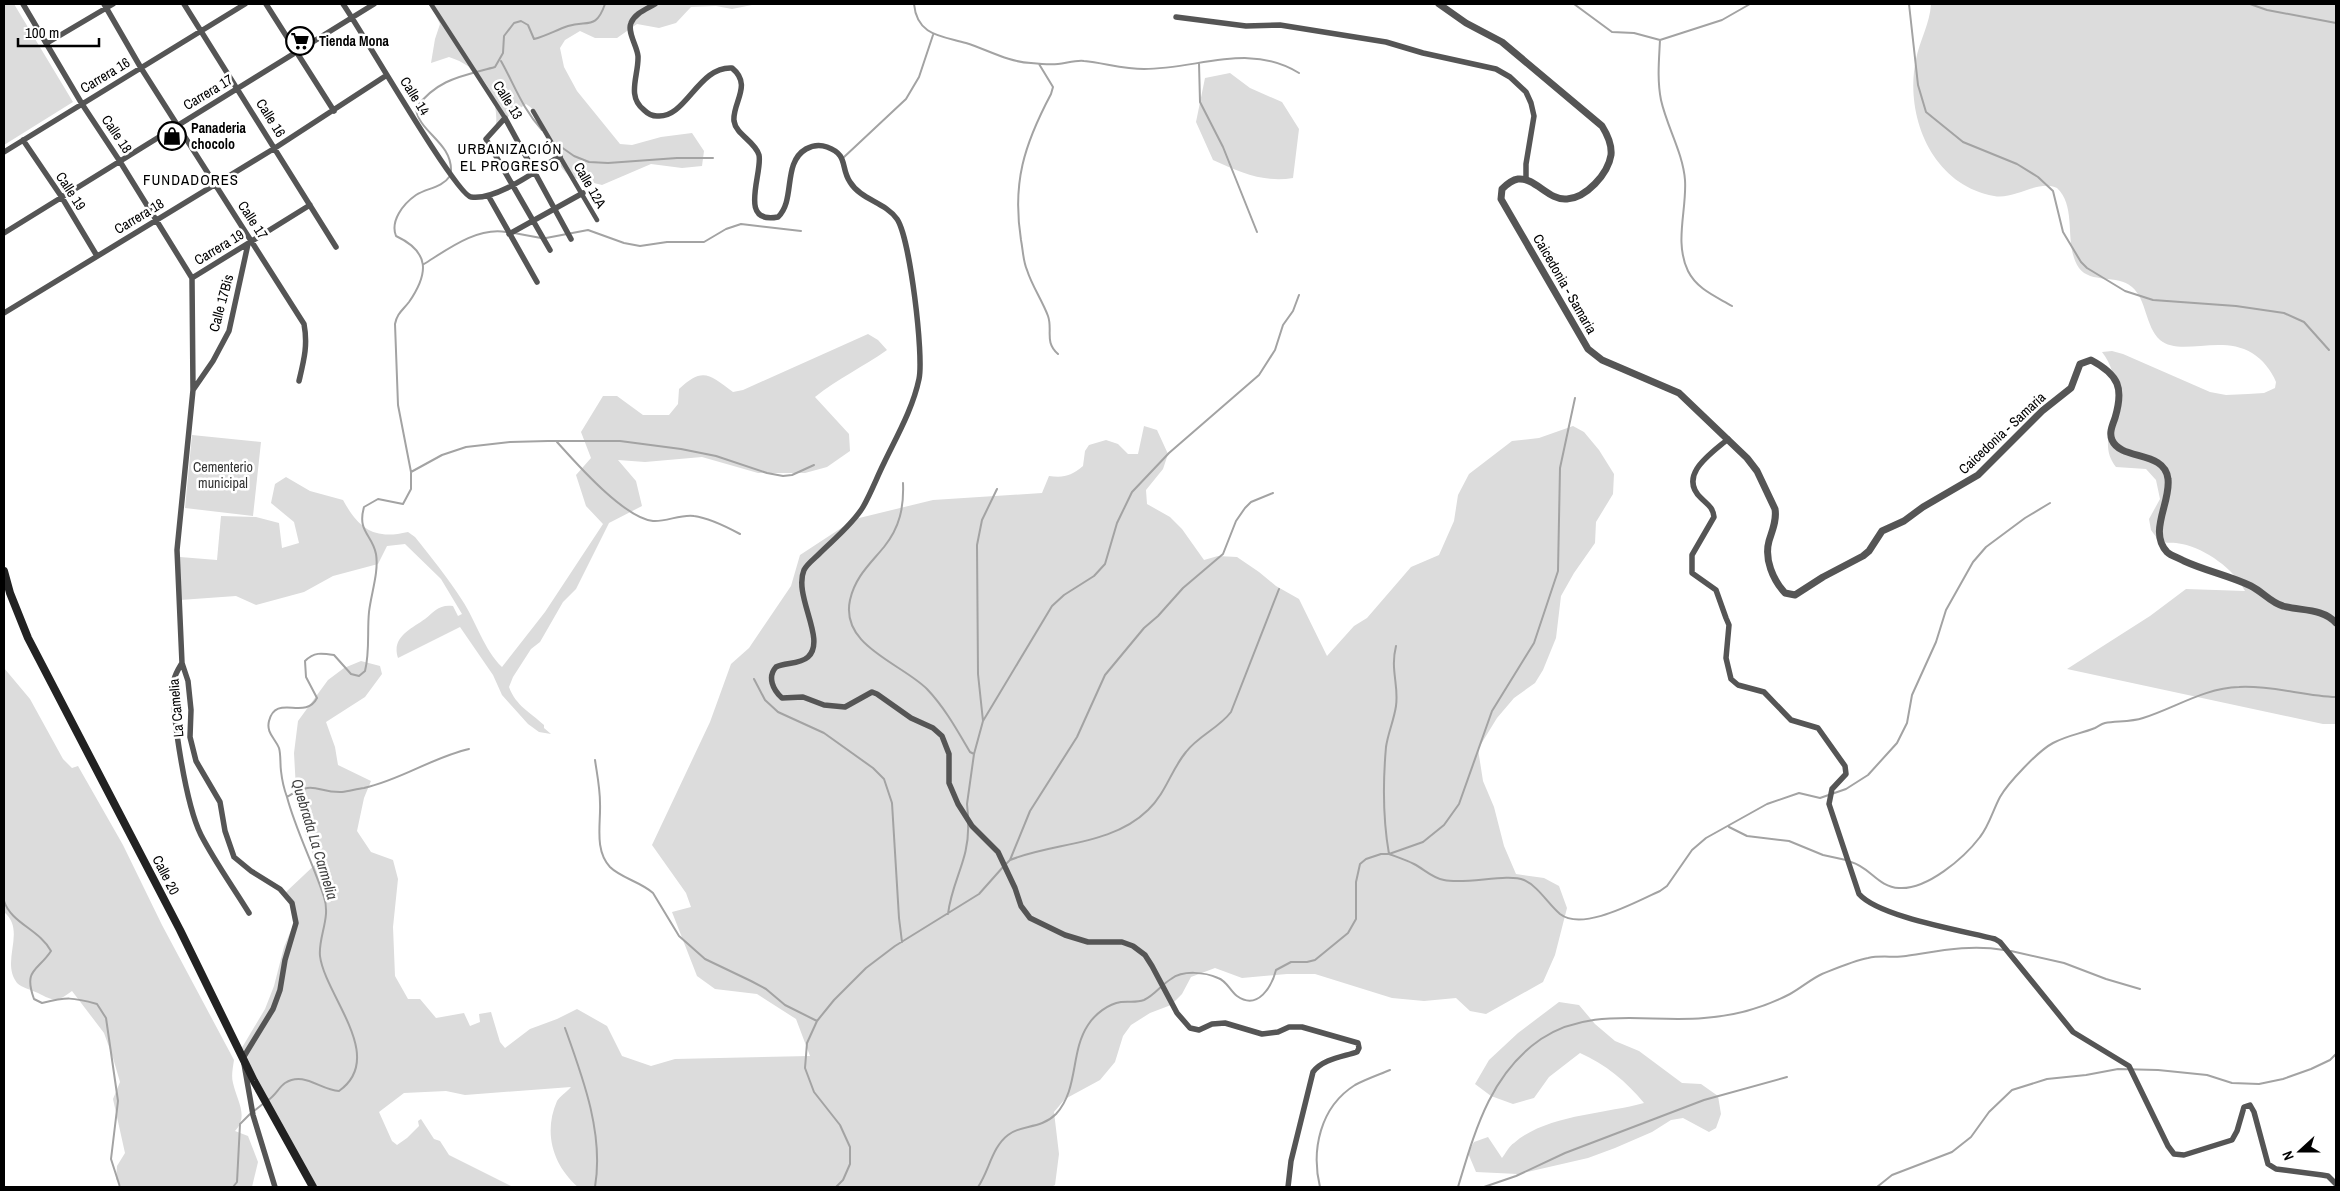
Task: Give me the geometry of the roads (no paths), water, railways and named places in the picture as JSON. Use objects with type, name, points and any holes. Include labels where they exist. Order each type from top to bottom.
[{"type":"main road","name":"Calle 20","points":[[4,571],[10,593],[28,638],[180,930],[243,1058],[312,1187]]},
{"type":"street","name":"Calle 18","points":[[23,4],[82,104],[192,278]]},
{"type":"street","points":[[47,43],[106,6],[113,4]]},
{"type":"street","name":"Calle 16","points":[[184,4],[336,247]]},
{"type":"street","name":"Carrera 16","points":[[4,152],[245,4]]},
{"type":"street","points":[[266,4],[334,110]]},
{"type":"street","name":"Calle 14","points":[[343,4],[462,192],[470,198],[489,197]]},
{"type":"street","name":"Carrera 17","points":[[4,233],[119,160],[374,4]]},
{"type":"street","name":"Calle 13","points":[[431,4],[505,118],[556,208],[571,240]]},
{"type":"street","points":[[655,4],[639,13],[630,24],[638,56],[634,96],[638,105],[648,113],[657,116],[666,115],[676,110],[704,80],[718,70],[732,68],[738,73],[741,80],[739,102],[734,120],[736,128],[758,153],[759,162],[754,192],[757,211],[763,216],[778,217],[784,207],[795,159],[801,152],[815,145],[830,148],[841,156],[849,181],[855,189],[888,210],[896,218],[901,226],[910,267],[917,321],[919,378],[903,423],[862,508],[804,569],[801,585],[806,613],[812,626],[814,646],[807,657],[796,663],[776,667],[771,677],[773,686],[782,698],[803,696],[834,707],[845,707],[868,693],[877,694],[911,718],[933,728],[942,736],[949,754],[949,783],[958,804],[972,826],[998,852],[1015,888],[1021,906],[1030,918],[1065,935],[1088,942],[1122,942],[1133,946],[1145,955],[1177,1013],[1190,1028],[1199,1030],[1212,1024],[1225,1023],[1262,1034],[1278,1032],[1289,1027],[1302,1027],[1358,1042],[1359,1048],[1356,1052],[1318,1065],[1313,1072],[1291,1161],[1288,1187]]},
{"type":"street","points":[[1176,17],[1246,26],[1280,25],[1386,42],[1423,53],[1496,69],[1510,77],[1526,92],[1531,103],[1534,116],[1526,164],[1526,180],[1554,196],[1566,199],[1585,192],[1599,178],[1611,154],[1607,135],[1602,126],[1502,42],[1466,23],[1439,4]]},
{"type":"street","name":"Calle 17","points":[[106,6],[141,68],[178,124],[250,243],[304,324],[307,347],[299,381]]},
{"type":"street","name":"Carrera 18","points":[[4,313],[275,148],[387,75]]},
{"type":"street","name":"Calle 12A","points":[[533,111],[583,193],[597,220]]},
{"type":"street","points":[[505,118],[486,139],[550,250]]},
{"type":"street","name":"Calle 19","points":[[23,140],[61,196],[97,256]]},
{"type":"street","points":[[537,282],[489,197],[560,156]]},
{"type":"street","name":"Caicedonia - Samaria","points":[[1526,180],[1518,180],[1508,184],[1502,190],[1501,199],[1588,350],[1602,360],[1680,393],[1728,439],[1757,471],[1773,502],[1776,516],[1767,547],[1768,560],[1781,589],[1785,593],[1795,594],[1863,556],[1869,551],[1882,530],[1904,521],[1923,507],[1978,475],[2042,411],[2071,388],[2080,364],[2091,360],[2109,370],[2118,382],[2119,397],[2111,433],[2113,442],[2125,450],[2158,462],[2166,471],[2168,487],[2159,530],[2161,540],[2168,552],[2211,573],[2252,586],[2277,604],[2325,614],[2336,623]]},
{"type":"street","points":[[509,234],[583,193]]},
{"type":"street","name":"Carrera 19","points":[[192,278],[310,205]]},
{"type":"street","name":"Calle 17Bis","points":[[193,390],[213,361],[229,331],[250,243]]},
{"type":"street","name":"La Camelia","points":[[192,278],[193,390],[177,550],[182,663],[188,681],[191,710],[190,737],[196,761],[220,802],[230,849],[234,857],[251,871],[280,889],[292,903],[294,912],[294,932],[285,960],[280,990],[273,1009],[243,1058]]},
{"type":"street","points":[[1728,439],[1700,464],[1692,480],[1693,487],[1708,504],[1714,517],[1692,556],[1692,572],[1712,587],[1718,595],[1729,625],[1726,658],[1728,672],[1734,683],[1764,692],[1786,717],[1818,728],[1845,766],[1846,774],[1832,789],[1829,804],[1859,894],[1870,903],[1915,920],[1995,939],[2000,942],[2073,1032],[2129,1066],[2174,1154],[2184,1154],[2232,1140],[2237,1131],[2244,1108],[2250,1105],[2254,1112],[2268,1164],[2276,1169],[2322,1174],[2328,1176],[2336,1184]]},
{"type":"street","points":[[182,663],[174,679],[176,714],[181,756],[194,817],[201,835],[249,913]]},
{"type":"street","points":[[243,1058],[253,1115],[275,1187]]},
{"type":"waterway","name":"Quebrada La Carmelia","points":[[451,171],[450,161],[446,152],[422,124],[418,116],[416,108],[424,98],[451,80],[495,67],[503,53],[504,36],[514,23],[521,21],[528,25],[534,39],[568,26],[595,21],[605,4]]},
{"type":"waterway","points":[[914,4],[920,23],[932,33],[1023,62],[1058,64],[1081,61],[1144,69],[1242,58],[1261,59],[1280,64],[1299,73]]},
{"type":"waterway","name":"Quebrada La Carmelia","points":[[1574,4],[1612,32],[1634,33],[1660,40],[1722,20],[1750,4]]},
{"type":"waterway","points":[[1909,4],[1918,85],[1926,112],[1963,142],[2017,164],[2038,177],[2053,191],[2063,232],[2081,262],[2087,268],[2125,291],[2153,300],[2236,306],[2284,313],[2304,322],[2329,350]]},
{"type":"waterway","points":[[2250,4],[2267,10],[2336,23]]},
{"type":"waterway","points":[[843,158],[906,99],[919,77],[933,35]]},
{"type":"waterway","points":[[1660,40],[1659,78],[1661,100],[1684,170],[1685,191],[1681,237],[1684,260],[1688,271],[1696,283],[1707,292],[1732,306]]},
{"type":"waterway","points":[[501,61],[524,105],[542,130]]},
{"type":"waterway","points":[[1199,63],[1200,102],[1223,147],[1257,232]]},
{"type":"waterway","points":[[1039,64],[1053,87],[1027,148],[1019,182],[1019,219],[1026,267],[1048,316],[1051,345],[1058,354]]},
{"type":"waterway","points":[[2336,95],[2336,105]]},
{"type":"waterway","points":[[554,142],[574,156],[589,162],[608,163],[677,158],[713,158]]},
{"type":"waterway","name":"Quebrada La Carmelia","points":[[268,1100],[285,1083],[299,1079],[339,1091],[352,1077],[357,1061],[355,1044],[349,1026],[324,972],[320,956],[326,912],[324,897],[291,810],[283,781],[279,748],[268,725],[273,713],[278,709],[284,707],[305,707],[312,704],[317,698],[306,677],[305,661],[312,656],[321,654],[334,655],[351,674],[359,676],[365,671],[369,612],[377,561],[374,547],[362,522],[364,507],[378,499],[403,504],[411,489],[411,472],[398,405],[395,324],[399,314],[416,291],[423,273],[423,264],[415,249],[396,236],[396,219],[402,208],[416,195],[443,183],[450,176]]},
{"type":"waterway","points":[[546,238],[588,230],[624,243],[640,246],[667,242],[704,242],[726,229],[741,224],[801,231]]},
{"type":"waterway","points":[[424,264],[463,240],[484,233],[506,232]]},
{"type":"waterway","points":[[514,233],[541,238]]},
{"type":"waterway","points":[[968,816],[967,804],[974,754],[983,721],[1052,606],[1064,595],[1094,576],[1105,564],[1117,523],[1132,492],[1169,453],[1259,375],[1275,350],[1283,325],[1293,311],[1299,295]]},
{"type":"waterway","points":[[978,1187],[998,1146],[1008,1135],[1019,1129],[1037,1125],[1050,1119],[1063,1104],[1068,1093],[1082,1036],[1098,1013],[1116,1003],[1144,1000],[1171,979],[1188,973],[1201,973],[1213,976],[1224,981],[1237,996],[1251,1001],[1258,999],[1271,983],[1276,970],[1291,962],[1315,960],[1348,933],[1356,919],[1356,882],[1360,864],[1366,859],[1381,854],[1389,854],[1423,842],[1444,825],[1459,804],[1492,711],[1534,643],[1558,571],[1560,468],[1575,398]]},
{"type":"waterway","points":[[411,472],[442,455],[466,447],[510,442],[548,441],[620,441],[681,449],[716,456],[767,473],[783,476],[792,475],[814,465]]},
{"type":"waterway","points":[[557,442],[601,488],[641,518],[658,521],[694,516],[712,521],[740,534]]},
{"type":"waterway","points":[[903,483],[902,509],[894,532],[855,584],[850,600],[849,616],[854,630],[863,642],[927,689],[945,711],[970,752],[974,754]]},
{"type":"waterway","points":[[983,721],[978,674],[977,545],[982,520],[997,489]]},
{"type":"waterway","points":[[836,1187],[843,1180],[850,1164],[850,1147],[840,1125],[814,1092],[805,1068],[807,1043],[817,1021],[834,1000],[866,968],[895,946],[979,894],[1010,860],[1030,811],[1077,737],[1105,675],[1144,628],[1158,616],[1183,588],[1223,554],[1236,521],[1245,508],[1251,502],[1273,493]]},
{"type":"waterway","points":[[1389,854],[1418,866],[1444,880],[1463,881],[1507,878],[1524,880],[1539,891],[1560,914],[1570,919],[1596,917],[1610,913],[1660,891],[1667,886],[1692,850],[1706,838],[1767,804],[1799,793],[1820,798],[1846,789],[1868,775],[1897,743],[1907,723],[1912,695],[1936,642],[1946,610],[1973,562],[1986,547],[2025,518],[2050,503]]},
{"type":"waterway","points":[[1010,860],[1027,854],[1100,837],[1133,822],[1148,810],[1191,746],[1221,723],[1231,712],[1279,589]]},
{"type":"waterway","points":[[1389,854],[1384,800],[1384,773],[1386,747],[1397,698],[1394,670],[1396,646]]},
{"type":"waterway","points":[[754,679],[765,700],[778,712],[824,733],[873,768],[884,779],[892,803],[902,942]]},
{"type":"waterway","points":[[1851,862],[1864,868],[1880,881],[1892,887],[1910,887],[1933,878],[1955,863],[1980,837],[2004,791],[2040,753],[2058,740],[2095,728],[2104,723],[2143,718],[2202,695],[2226,688],[2251,687],[2336,697]]},
{"type":"waterway","points":[[287,797],[310,788],[333,792],[364,788],[391,780],[443,757],[469,749]]},
{"type":"waterway","points":[[595,760],[600,797],[600,845],[605,860],[610,867],[653,893],[679,936],[705,959],[766,989],[785,1005],[817,1021]]},
{"type":"waterway","points":[[948,914],[953,891],[964,859],[968,823]]},
{"type":"waterway","points":[[1729,827],[1747,836],[1789,841],[1823,855],[1846,860]]},
{"type":"waterway","points":[[4,901],[13,915],[40,937],[51,951],[31,976],[30,982],[34,999],[42,1003],[75,999],[97,1004],[106,1018],[118,1101],[111,1159],[120,1187]]},
{"type":"waterway","points":[[1458,1187],[1478,1125],[1497,1086],[1523,1053],[1541,1039],[1560,1029],[1579,1022],[1600,1019],[1683,1019],[1715,1017],[1737,1013],[1780,999],[1822,974],[1862,959],[1873,957],[1901,957],[1967,948],[2004,950]]},
{"type":"waterway","points":[[2011,951],[2064,963],[2106,979],[2140,989]]},
{"type":"waterway","points":[[565,1028],[585,1086],[594,1127],[597,1147],[595,1187]]},
{"type":"waterway","points":[[1877,1187],[1892,1175],[1952,1152],[1971,1137],[1989,1112],[2012,1090],[2047,1079],[2118,1069],[2158,1070],[2207,1075],[2232,1083],[2259,1084],[2283,1079],[2311,1069],[2330,1060],[2336,1054]]},
{"type":"waterway","points":[[1320,1187],[1317,1173],[1318,1144],[1326,1117],[1343,1094],[1355,1085],[1390,1070]]},
{"type":"waterway","points":[[1484,1187],[1516,1176],[1565,1153],[1704,1100],[1787,1077]]},
{"type":"waterway","name":"Quebrada La Carmelia","points":[[254,1111],[264,1103]]},
{"type":"waterway","name":"Quebrada La Carmelia","points":[[233,1187],[237,1182],[240,1124],[250,1114]]},
{"type":"place","name":"Tienda Mona","points":[[300,41]]},
{"type":"place","name":"Panaderia chocolo","points":[[172,136]]},
{"type":"district","name":"URBANIZACIÓN EL PROGRESO","points":[[510,156]]},
{"type":"district","name":"FUNDADORES","points":[[191,179]]},
{"type":"park label","name":"Cementerio municipal","points":[[223,476]]}]
